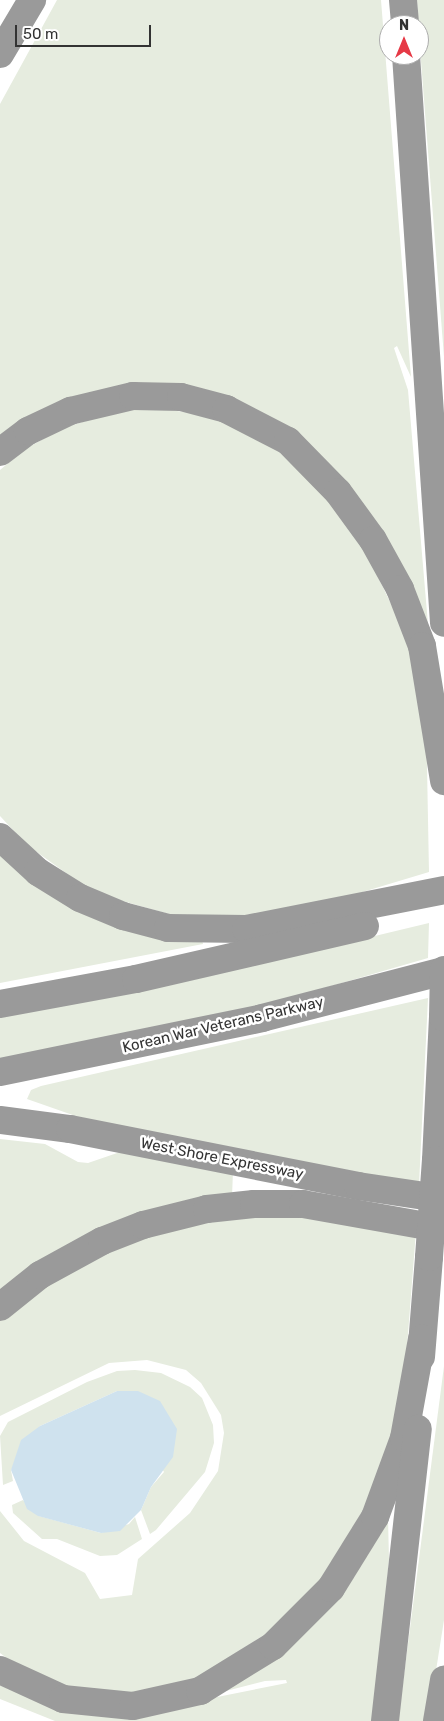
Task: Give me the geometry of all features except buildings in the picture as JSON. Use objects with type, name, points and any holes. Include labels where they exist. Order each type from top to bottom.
[{"type":"highway","points":[[0,54],[32,0]]},
{"type":"highway","points":[[403,0],[404,15]]},
{"type":"highway","points":[[407,65],[444,623]]},
{"type":"highway","points":[[0,452],[28,431],[70,411],[133,396],[181,397],[218,406],[246,416],[288,441],[344,499],[373,540],[400,589],[425,662],[444,780],[444,802]]},
{"type":"highway","points":[[0,837],[38,872],[80,898],[123,916],[176,929],[253,928],[444,890]]},
{"type":"highway","points":[[0,1004],[274,948],[444,904]]},
{"type":"highway","points":[[385,1721],[417,1447],[422,1339],[436,1160],[444,970]]},
{"type":"highway","name":"Korean War Veterans Parkway","points":[[0,1072],[262,1018],[444,970]]},
{"type":"highway","name":"West Shore Expressway","points":[[0,1120],[70,1129],[358,1186],[444,1199]]},
{"type":"highway","points":[[0,1306],[40,1275],[102,1241],[149,1223],[207,1209],[254,1204],[303,1204],[444,1229]]},
{"type":"highway","points":[[0,1670],[63,1699],[133,1706],[200,1691],[273,1646],[331,1588],[375,1517],[404,1438],[422,1339]]},
{"type":"highway","points":[[437,1721],[444,1680]]},
{"type":"shaded area","points":[[57,0],[381,0],[382,15],[379,15],[379,65],[386,65],[411,377],[397,346],[394,348],[408,390],[428,624],[334,473],[168,387],[0,442],[0,104]]},
{"type":"shaded area","points":[[417,0],[444,0],[444,357],[421,65],[429,65],[429,15],[418,15]]},
{"type":"shaded area","points":[[161,409],[200,414],[237,426],[271,444],[332,503],[365,550],[407,637],[426,714],[429,872],[326,903],[212,920],[176,916],[108,897],[80,883],[27,845],[0,816],[0,470],[25,449],[65,427],[125,410]]},
{"type":"shaded area","points":[[0,850],[202,940],[203,944],[0,983]]},
{"type":"shaded area","points":[[429,923],[428,958],[259,1007],[0,1060],[0,1016],[192,980]]},
{"type":"shaded area","points":[[428,998],[419,1185],[87,1120],[27,1099],[31,1090],[41,1086]]},
{"type":"shaded area","points":[[0,1139],[45,1144],[78,1162],[88,1163],[123,1151],[233,1171],[232,1197],[0,1296]]},
{"type":"shaded area","points":[[272,1213],[416,1231],[407,1347],[395,1423],[372,1492],[336,1563],[272,1630],[193,1680],[141,1692],[104,1693],[69,1687],[15,1664],[0,1653],[0,1511],[24,1541],[85,1573],[100,1599],[132,1595],[138,1559],[190,1513],[218,1471],[224,1433],[221,1415],[201,1383],[186,1370],[147,1360],[109,1363],[0,1416],[0,1320],[62,1272],[161,1230]]},
{"type":"shaded area","points":[[444,1366],[444,1620],[428,1721],[398,1721]]},
{"type":"shaded area","points":[[135,1370],[161,1373],[190,1387],[202,1398],[213,1425],[214,1443],[205,1472],[156,1530],[150,1534],[141,1510],[151,1487],[164,1472],[117,1391],[40,1426],[11,1470],[13,1481],[3,1485],[0,1436],[8,1422],[87,1382],[117,1371]]},
{"type":"shaded area","points":[[23,1500],[39,1516],[101,1533],[129,1524],[135,1517],[142,1539],[117,1555],[100,1556],[57,1539],[42,1539],[13,1513],[12,1505]]},
{"type":"shaded area","points":[[388,1518],[389,1559],[374,1721],[55,1721],[0,1699],[0,1679],[76,1713],[117,1717],[287,1683],[286,1680],[265,1681],[226,1691],[224,1687]]},
{"type":"water","points":[[117,1391],[138,1391],[160,1401],[177,1429],[173,1457],[151,1487],[141,1510],[120,1531],[101,1533],[38,1516],[27,1509],[11,1470],[21,1440],[40,1426]]}]
